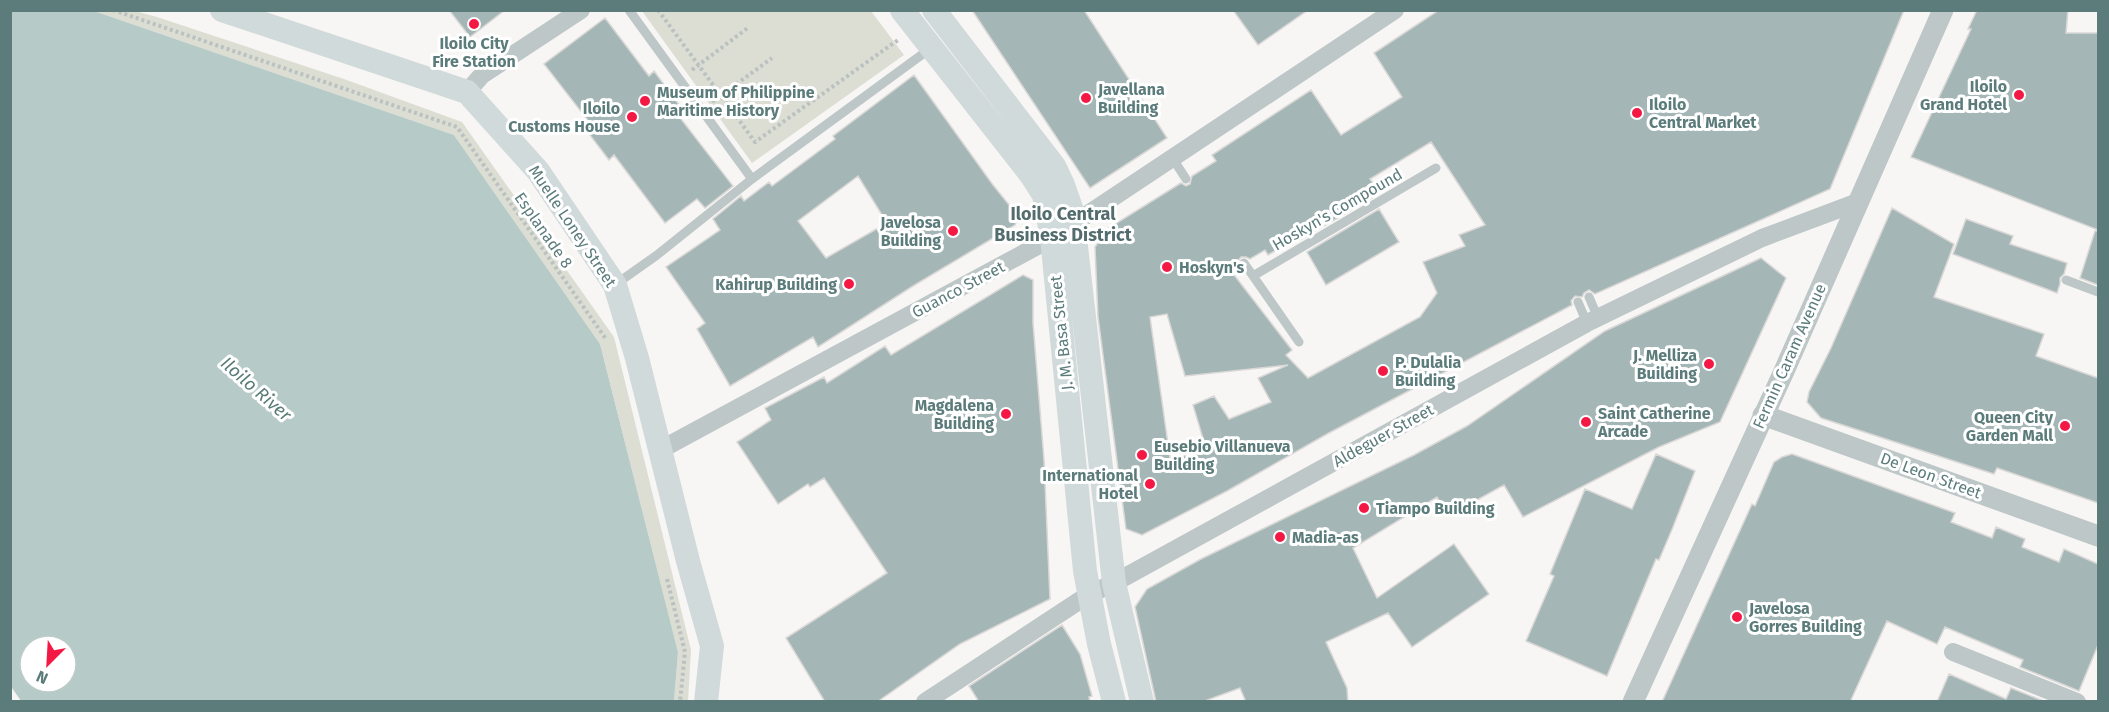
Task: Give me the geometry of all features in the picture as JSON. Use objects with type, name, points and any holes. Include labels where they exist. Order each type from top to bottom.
[{"type":"main road","name":"Muelle Loney Street","points":[[222,10],[467,92],[538,171],[615,285],[712,646],[706,702]]},
{"type":"main road","name":"J. M. Basa Street","points":[[902,10],[1032,176],[1044,195],[1052,238],[1089,595],[1114,702]]},
{"type":"main road","name":"J. M. Basa Street","points":[[934,10],[1054,166],[1064,185],[1073,223],[1114,583],[1142,702]]},
{"type":"street","points":[[467,92],[482,75],[581,10]]},
{"type":"street","name":"Guanco Street","points":[[660,450],[1052,238],[1395,10]]},
{"type":"street","name":"Fermin Caram Avenue","points":[[1633,702],[1943,10]]},
{"type":"street","name":"Aldeguer Street","points":[[925,702],[1089,595],[1593,320],[1762,238],[1858,202]]},
{"type":"street","name":"De Leon Street","points":[[1763,415],[2098,536]]},
{"type":"street","points":[[1953,652],[2077,702]]},
{"type":"lane","points":[[629,10],[752,179]]},
{"type":"lane","points":[[615,285],[657,255],[752,179],[931,48]]},
{"type":"lane","points":[[1173,159],[1186,179]]},
{"type":"lane","name":"Hoskyn's Compound","points":[[1253,276],[1436,168]]},
{"type":"lane","points":[[1244,263],[1299,342]]},
{"type":"lane","points":[[2066,280],[2098,292]]},
{"type":"lane","points":[[1589,297],[1593,320]]},
{"type":"lane","points":[[1578,302],[1593,320]]},
{"type":"path","name":"Esplanade 8","points":[[113,10],[457,127],[608,341]]},
{"type":"path","points":[[658,10],[755,142],[901,38]]},
{"type":"path","points":[[681,80],[749,27]]},
{"type":"path","points":[[702,109],[772,58]]},
{"type":"path","points":[[665,572],[685,652],[680,702]]},
{"type":"shaded area","points":[[94,11],[135,11],[157,17],[344,79],[462,122],[614,337],[691,650],[688,701],[674,701],[678,652],[600,344],[454,135]]},
{"type":"shaded area","points":[[642,11],[871,11],[904,55],[752,163]]},
{"type":"water","name":"Iloilo River","points":[[11,10],[94,11],[454,135],[600,344],[678,652],[674,701],[21,701],[10,685]]},
{"type":"building","name":"Iloilo City Fire Station","points":[[449,10],[505,10],[470,37]]},
{"type":"building","name":"Javellana Building","points":[[972,10],[1084,10],[1167,138],[1090,188]]},
{"type":"building","points":[[1233,10],[1308,10],[1258,45]]},
{"type":"building","points":[[1439,10],[1904,10],[1830,189],[1595,294],[1589,290],[1582,297],[1575,296],[1571,301],[1572,305],[1327,434],[1227,491],[1142,535],[1126,529],[1098,317],[1095,247],[1107,229],[1181,183],[1186,186],[1190,184],[1192,176],[1216,161],[1212,155],[1311,90],[1341,135],[1402,97],[1374,53]],"holes":[[[1431,142],[1485,225],[1459,235],[1465,246],[1423,262],[1437,293],[1420,317],[1308,378],[1286,355],[1292,350],[1231,271],[1238,267],[1241,257],[1250,259],[1265,250],[1268,255],[1298,237],[1300,240],[1372,198],[1366,187],[1373,183],[1370,179]],[[1167,314],[1185,376],[1288,365],[1258,378],[1271,402],[1229,419],[1214,396],[1193,405],[1207,452],[1170,458],[1150,317]]]},
{"type":"building","name":"Iloilo Grand Hotel","points":[[1977,10],[2068,10],[2066,33],[2098,33],[2098,230],[1911,157],[1971,29],[1968,29]]},
{"type":"building","name":"Iloilo Customs House","points":[[605,18],[649,76],[654,71],[680,106],[674,110],[733,186],[705,208],[697,199],[665,223],[614,155],[609,160],[596,143],[584,127],[590,123],[544,64]]},
{"type":"building","points":[[914,75],[1018,216],[1015,225],[913,286],[818,347],[813,337],[730,386],[697,329],[705,323],[666,267],[720,230],[713,219],[741,196],[744,201],[769,182],[772,186],[835,139],[833,136]],"holes":[[[858,176],[887,223],[826,258],[798,221]]]},
{"type":"building","points":[[1892,208],[1954,244],[1934,297],[2044,334],[2036,356],[2098,378],[2098,503],[1997,468],[1994,474],[1821,418],[1807,402],[1809,392],[1831,348]]},
{"type":"building","points":[[1379,209],[1399,242],[1326,285],[1307,252]]},
{"type":"building","points":[[1966,219],[2013,236],[2010,244],[2067,263],[2064,274],[2060,278],[2057,293],[1953,254]]},
{"type":"building","points":[[2095,231],[2098,231],[2098,285],[2080,278]]},
{"type":"building","points":[[1761,258],[1786,278],[1720,422],[1659,447],[1523,517],[1504,485],[1448,516],[1437,497],[1353,548],[1377,598],[1454,544],[1489,594],[1412,647],[1388,613],[1326,642],[1347,688],[1348,702],[1246,702],[1240,688],[1202,702],[1156,702],[1135,607],[1147,589],[1201,559],[1414,455],[1467,426],[1605,331]]},
{"type":"building","points":[[1023,275],[1033,280],[1033,323],[1044,460],[1050,599],[960,644],[877,702],[825,702],[786,638],[887,573],[824,478],[810,487],[808,484],[778,504],[737,442],[771,420],[765,408],[824,377],[827,383],[885,346],[891,355]]},
{"type":"building","points":[[1656,454],[1695,471],[1659,560],[1656,559],[1607,676],[1526,641],[1554,576],[1550,574],[1585,489],[1632,509]]},
{"type":"building","points":[[1792,454],[1955,513],[1951,522],[1992,538],[1996,527],[2025,539],[2022,547],[2059,562],[2064,549],[2098,564],[2098,645],[2079,691],[2020,667],[2023,660],[1945,627],[1937,644],[1887,621],[1850,702],[1662,702],[1752,504],[1755,506],[1774,462]]},
{"type":"building","points":[[1062,625],[1080,654],[1092,696],[1089,697],[1090,702],[979,702],[969,686]]},
{"type":"building","points":[[1949,674],[2006,699],[2011,688],[2046,702],[1937,702]]},
{"type":"place","name":"Iloilo City Fire Station","points":[[474,24]]},
{"type":"place","name":"Iloilo Grand Hotel","points":[[2019,95]]},
{"type":"place","name":"Javellana Building","points":[[1086,98]]},
{"type":"place","name":"Museum of Philippine Maritime History","points":[[645,101]]},
{"type":"place","name":"Iloilo Central Market","points":[[1637,113]]},
{"type":"place","name":"Iloilo Customs House","points":[[632,117]]},
{"type":"place","name":"Javelosa Building","points":[[953,231]]},
{"type":"place","name":"Hoskyn's","points":[[1167,267]]},
{"type":"place","name":"Kahirup Building","points":[[849,284]]},
{"type":"place","name":"J. Melliza Building","points":[[1709,364]]},
{"type":"place","name":"P. Dulalia Building","points":[[1383,371]]},
{"type":"place","name":"Magdalena Building","points":[[1006,414]]},
{"type":"place","name":"Saint Catherine Arcade","points":[[1586,422]]},
{"type":"place","name":"Queen City Garden Mall","points":[[2065,426]]},
{"type":"place","name":"Eusebio Villanueva Building","points":[[1142,455]]},
{"type":"place","name":"International Hotel","points":[[1150,484]]},
{"type":"place","name":"Tiampo Building","points":[[1364,508]]},
{"type":"place","name":"Madia-as","points":[[1280,537]]},
{"type":"place","name":"Javelosa Gorres Building","points":[[1737,617]]},
{"type":"district","name":"Iloilo Central Business District","points":[[1063,224]]}]
